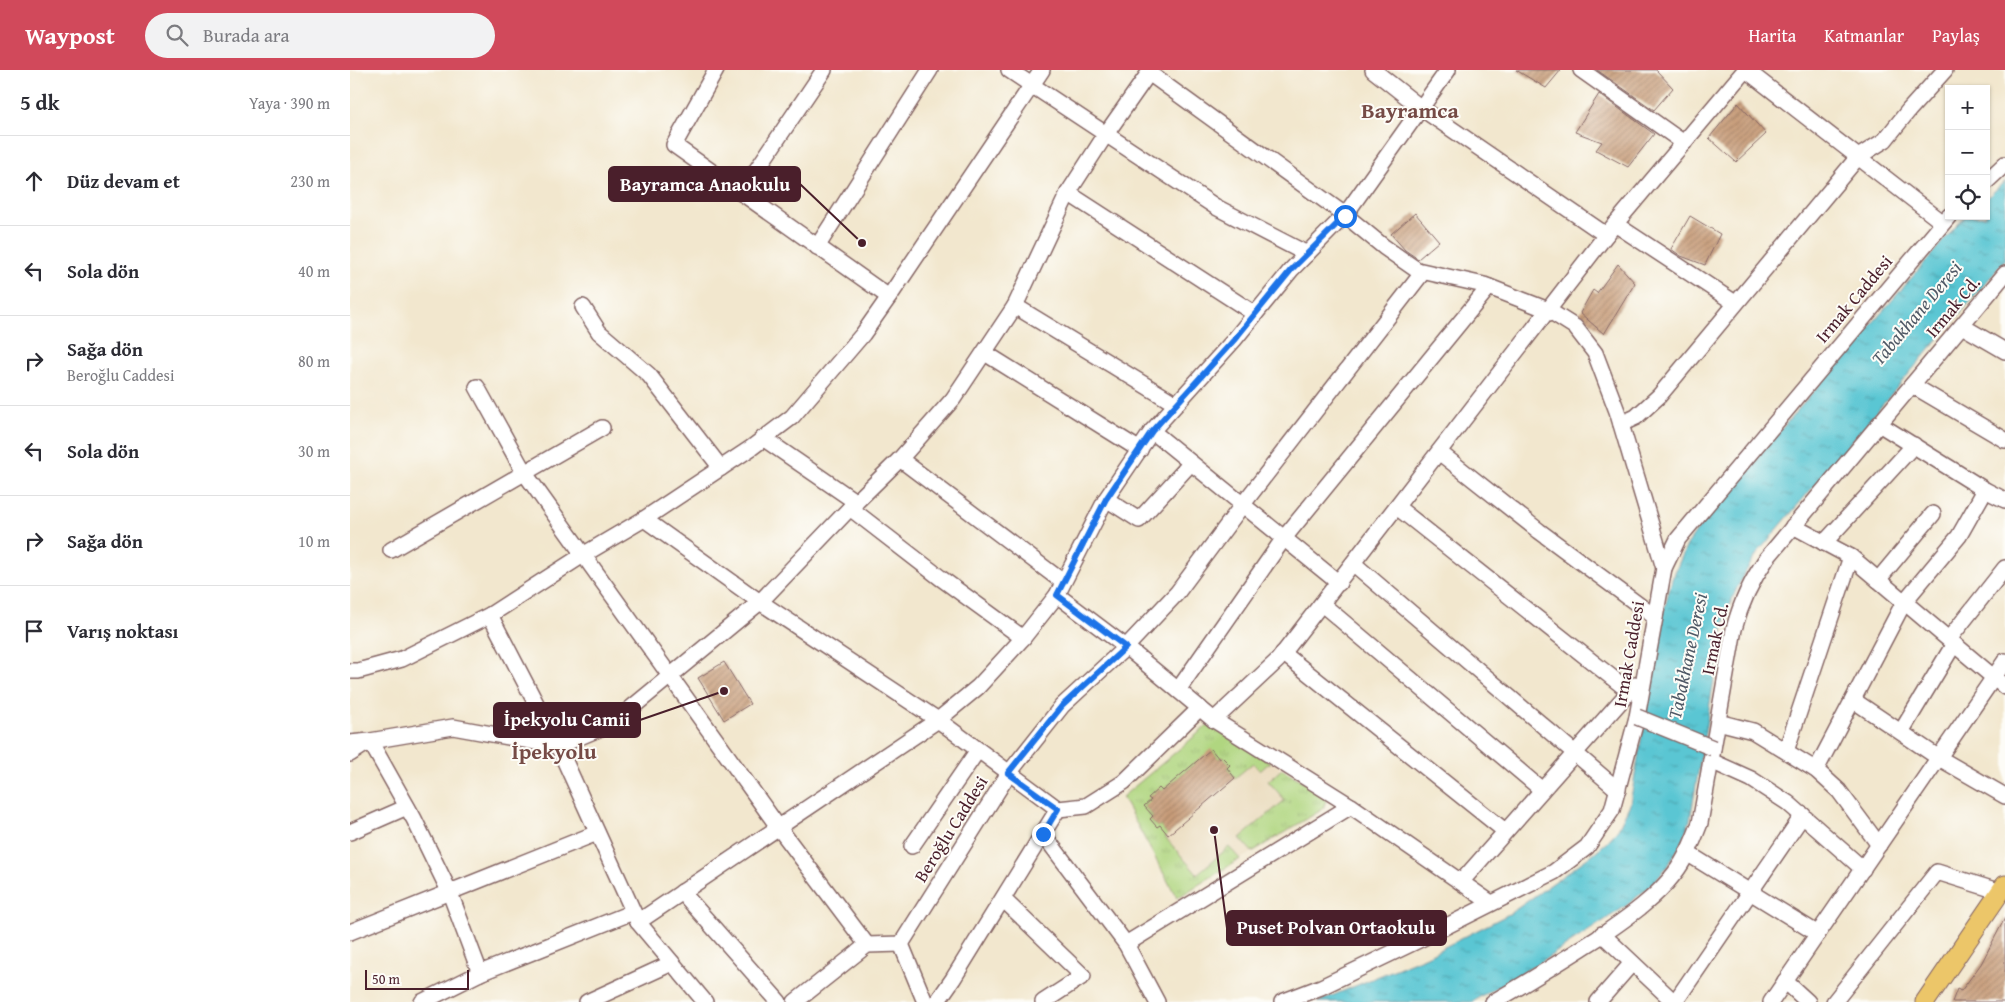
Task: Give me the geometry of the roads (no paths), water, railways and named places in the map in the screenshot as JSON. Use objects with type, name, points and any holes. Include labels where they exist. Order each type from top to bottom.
[{"type":"main road","points":[[1925,1002],[2003,889]]},
{"type":"street","points":[[716,70],[674,145],[816,247],[890,297]]},
{"type":"street","points":[[741,193],[824,70]]},
{"type":"street","points":[[816,247],[930,70]]},
{"type":"street","points":[[1009,70],[1216,207],[1307,254]]},
{"type":"street","points":[[350,671],[358,671],[402,660],[490,615],[583,555],[644,519],[721,468],[792,417],[862,334],[890,297],[1042,70]]},
{"type":"street","points":[[1373,70],[1421,108],[1610,229],[1735,303]]},
{"type":"street","points":[[422,1002],[480,973],[636,917],[682,892],[938,720],[978,687],[1011,653],[1060,588],[1106,499],[1152,431],[1255,314],[1291,270],[1345,216],[1448,70]]},
{"type":"street","points":[[1581,70],[1684,143]]},
{"type":"street","points":[[1214,720],[1283,653],[1354,564],[1610,229],[1746,70],[1858,157],[1945,219]]},
{"type":"street","points":[[1621,424],[1636,417],[1659,396],[1858,157],[1885,140],[1945,70]]},
{"type":"street","points":[[350,743],[454,727],[558,746],[613,723],[760,602],[900,459],[953,399],[1015,306],[1068,193],[1106,134],[1150,72],[1417,270],[1489,287],[1548,310],[1575,326],[1595,353],[1621,424],[1664,568]]},
{"type":"street","points":[[1990,178],[2005,164]]},
{"type":"street","points":[[1068,193],[1255,314]]},
{"type":"street","name":"Irmak Caddesi","points":[[1282,1002],[1321,986],[1554,872],[1587,847],[1612,810],[1618,790],[1637,716],[1664,568],[1678,539],[1945,219]]},
{"type":"street","name":"Beroğlu Caddesi","points":[[901,944],[1008,773],[1062,706],[1126,647],[1177,593],[1243,504],[1422,272]]},
{"type":"street","name":"Irmak Cd.","points":[[1493,1002],[1547,972],[1632,914],[1656,894],[1675,874],[1688,853],[1700,823],[1734,629],[1740,604],[1752,580],[1793,526],[2005,274]]},
{"type":"street","points":[[1178,690],[1284,538],[1489,287]]},
{"type":"street","points":[[1015,306],[1176,404]]},
{"type":"street","points":[[583,307],[599,332],[649,375],[721,468]]},
{"type":"street","points":[[1962,326],[2005,351]]},
{"type":"street","points":[[985,353],[1140,450]]},
{"type":"street","points":[[1912,385],[2005,440]]},
{"type":"street","points":[[477,387],[524,472],[779,828],[868,945]]},
{"type":"street","points":[[1879,424],[1985,490],[2005,500]]},
{"type":"street","points":[[391,550],[602,428]]},
{"type":"street","points":[[1152,431],[1339,583]]},
{"type":"street","points":[[763,438],[853,505],[942,579],[1023,638]]},
{"type":"street","points":[[1824,543],[1914,445]]},
{"type":"street","points":[[1439,452],[1539,531],[1655,617]]},
{"type":"street","points":[[900,459],[1060,588],[1126,647],[1214,720],[1351,806],[1491,903]]},
{"type":"street","points":[[1106,499],[1139,520],[1192,463]]},
{"type":"street","points":[[1816,770],[1904,602],[1959,536],[1985,490]]},
{"type":"street","points":[[1396,507],[1629,691]]},
{"type":"street","points":[[1878,580],[1933,514]]},
{"type":"street","points":[[644,519],[760,602],[938,720],[1058,809],[1086,806],[1124,782],[1200,708]]},
{"type":"street","points":[[1793,526],[1852,557],[1999,682]]},
{"type":"street","points":[[1786,751],[1852,557]]},
{"type":"street","points":[[1354,564],[1618,790]]},
{"type":"street","points":[[1900,732],[1951,642],[2005,568]]},
{"type":"street","points":[[1322,604],[1542,790]]},
{"type":"street","points":[[490,615],[558,746],[636,917],[704,1002]]},
{"type":"street","points":[[1283,653],[1505,831]]},
{"type":"street","points":[[1771,1002],[1939,758],[1999,682],[2005,661]]},
{"type":"street","points":[[1460,882],[1644,674]]},
{"type":"street","points":[[1853,700],[1939,758],[2005,796]]},
{"type":"street","points":[[1637,716],[1712,754],[1788,803],[1863,869]]},
{"type":"street","points":[[1718,722],[1753,731],[1816,770],[1839,792],[1879,845]]},
{"type":"street","points":[[350,754],[370,741]]},
{"type":"street","points":[[370,741],[407,807],[450,894],[480,973]]},
{"type":"street","points":[[912,846],[978,750]]},
{"type":"street","points":[[1126,944],[1351,806]]},
{"type":"street","points":[[350,832],[407,807]]},
{"type":"street","points":[[937,1002],[1058,809]]},
{"type":"street","points":[[1602,934],[1674,1002],[1803,816]]},
{"type":"street","points":[[350,932],[450,894],[598,833]]},
{"type":"street","points":[[1043,834],[1126,944],[1157,1002]]},
{"type":"street","points":[[1688,853],[1818,934]]},
{"type":"street","points":[[1834,1002],[1937,872],[2003,889]]},
{"type":"street","points":[[682,892],[779,1002]]},
{"type":"street","points":[[1003,899],[1083,976],[1042,1002]]},
{"type":"street","points":[[794,1002],[868,945],[901,944],[925,1002]]},
{"type":"street","points":[[587,1002],[672,963]]},
{"type":"street","points":[[1598,1002],[1632,963]]},
{"type":"street","points":[[1785,981],[1808,1002]]},
{"type":"water","name":"Tabakhane Deresi","points":[[2005,181],[2005,260],[1759,551],[1737,588],[1723,627],[1690,820],[1681,844],[1667,867],[1649,887],[1626,906],[1541,962],[1471,1002],[1317,1002],[1427,956],[1511,913],[1589,857],[1617,831],[1630,804],[1663,614],[1672,579],[1687,545],[1709,513],[1957,225],[1963,220],[1990,220],[1990,195]]},
{"type":"place","name":"Bayramca Anaokulu","points":[[862,243]]},
{"type":"place","name":"İpekyolu Camii","points":[[724,691]]},
{"type":"place","name":"Puset Polvan Ortaokulu","points":[[1214,830]]},
{"type":"district","name":"Bayramca","points":[[1410,110]]},
{"type":"district","name":"İpekyolu","points":[[554,751]]}]
